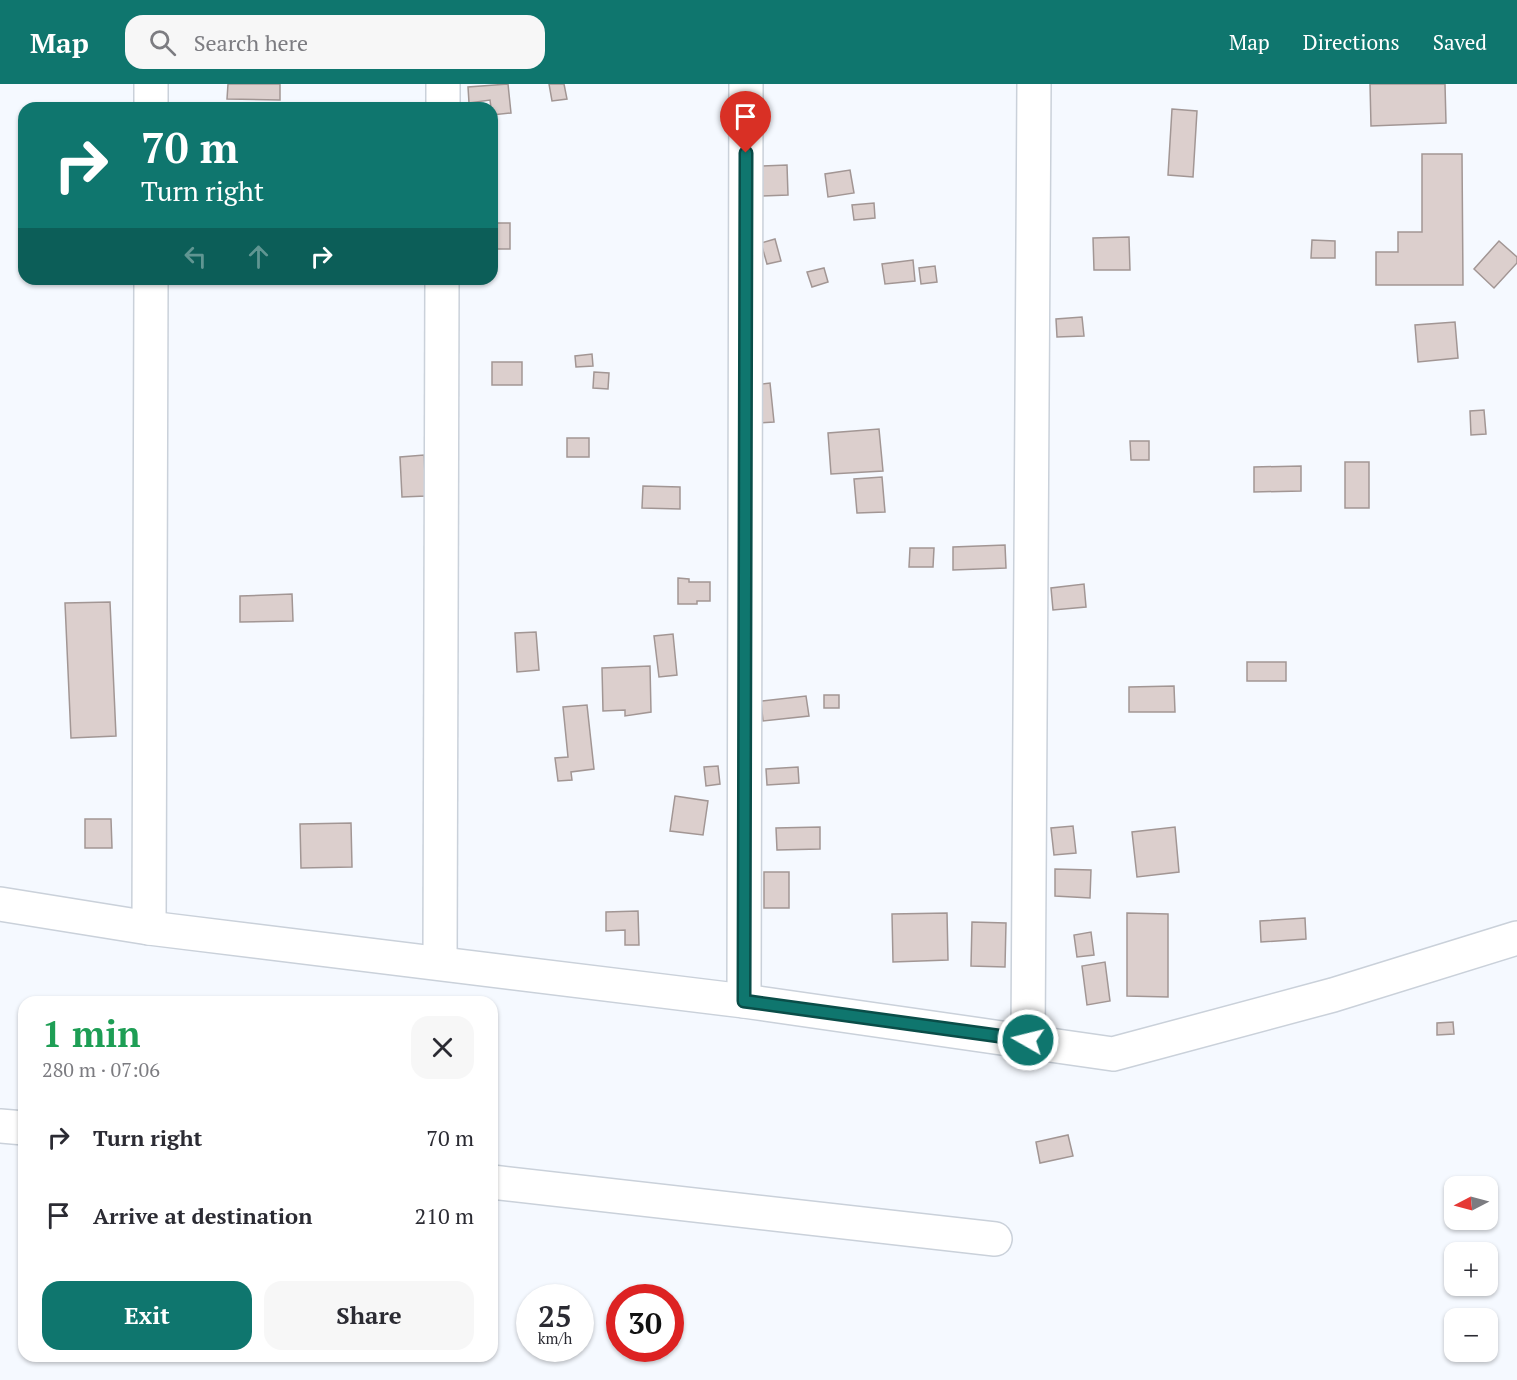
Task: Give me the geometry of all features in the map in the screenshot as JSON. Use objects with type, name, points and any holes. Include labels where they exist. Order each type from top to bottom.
[{"type":"street","points":[[151,84],[151,102]]},
{"type":"street","points":[[442,84],[442,102]]},
{"type":"street","points":[[744,1001],[746,84]]},
{"type":"street","points":[[1028,1040],[1034,84]]},
{"type":"street","points":[[149,928],[151,285]]},
{"type":"street","points":[[440,963],[442,285]]},
{"type":"street","points":[[0,904],[149,928],[744,1001],[1113,1054],[1333,995],[1517,938]]},
{"type":"street","points":[[0,1125],[18,1127]]},
{"type":"street","points":[[498,1183],[995,1239]]},
{"type":"building","points":[[228,84],[280,84],[280,100],[227,99]]},
{"type":"building","points":[[508,84],[511,113],[498,114],[498,102],[490,102],[490,100],[469,102],[468,87]]},
{"type":"building","points":[[549,84],[564,84],[567,99],[552,101]]},
{"type":"building","points":[[1370,84],[1445,84],[1446,123],[1371,126]]},
{"type":"building","points":[[1172,109],[1197,111],[1193,177],[1168,175]]},
{"type":"building","points":[[1422,154],[1462,154],[1463,285],[1376,285],[1376,252],[1398,252],[1398,232],[1422,232]]},
{"type":"building","points":[[787,165],[788,195],[760,196],[759,166]]},
{"type":"building","points":[[850,170],[854,193],[828,197],[825,174]]},
{"type":"building","points":[[874,203],[875,218],[854,220],[852,205]]},
{"type":"building","points":[[498,223],[510,223],[510,249],[498,249]]},
{"type":"building","points":[[1129,237],[1130,270],[1094,270],[1093,238]]},
{"type":"building","points":[[775,239],[781,261],[767,264],[761,243]]},
{"type":"building","points":[[1312,240],[1335,241],[1335,258],[1311,258]]},
{"type":"building","points":[[1499,241],[1517,257],[1517,263],[1494,288],[1474,269]]},
{"type":"building","points":[[913,260],[915,281],[885,284],[882,264]]},
{"type":"building","points":[[935,266],[937,282],[921,284],[919,268]]},
{"type":"building","points":[[824,268],[828,282],[812,287],[807,272]]},
{"type":"building","points":[[1082,317],[1084,336],[1057,337],[1056,319]]},
{"type":"building","points":[[1455,322],[1458,358],[1418,362],[1415,325]]},
{"type":"building","points":[[592,354],[593,366],[576,367],[575,356]]},
{"type":"building","points":[[492,362],[522,362],[522,385],[492,385]]},
{"type":"building","points":[[594,372],[609,373],[608,389],[593,388]]},
{"type":"building","points":[[770,383],[774,422],[758,423],[755,385]]},
{"type":"building","points":[[1484,410],[1486,434],[1471,435],[1470,411]]},
{"type":"building","points":[[879,429],[883,471],[831,474],[828,433]]},
{"type":"building","points":[[567,438],[589,438],[589,457],[567,457]]},
{"type":"building","points":[[1130,441],[1149,441],[1149,460],[1131,460]]},
{"type":"building","points":[[424,455],[426,496],[402,497],[400,457]]},
{"type":"building","points":[[1345,462],[1369,462],[1369,508],[1345,508]]},
{"type":"building","points":[[1301,466],[1301,491],[1254,492],[1254,467]]},
{"type":"building","points":[[882,477],[885,512],[857,513],[854,479]]},
{"type":"building","points":[[643,486],[680,487],[680,509],[642,508]]},
{"type":"building","points":[[1005,545],[1006,568],[953,570],[953,547]]},
{"type":"building","points":[[910,548],[934,548],[933,567],[909,567]]},
{"type":"building","points":[[678,578],[689,579],[689,582],[710,582],[710,601],[678,604]]},
{"type":"building","points":[[1084,584],[1086,607],[1053,610],[1051,588]]},
{"type":"building","points":[[292,594],[293,621],[240,622],[240,596]]},
{"type":"building","points":[[110,602],[116,736],[71,738],[65,603]]},
{"type":"building","points":[[536,632],[539,670],[517,672],[515,633]]},
{"type":"building","points":[[673,634],[677,675],[659,677],[654,636]]},
{"type":"building","points":[[1247,662],[1286,662],[1286,681],[1247,681]]},
{"type":"building","points":[[650,666],[651,712],[625,716],[625,710],[603,711],[602,668]]},
{"type":"building","points":[[1174,686],[1175,712],[1129,712],[1129,687]]},
{"type":"building","points":[[824,695],[839,695],[839,708],[824,708]]},
{"type":"building","points":[[806,696],[809,716],[763,721],[761,701]]},
{"type":"building","points":[[587,705],[594,769],[571,772],[572,780],[558,781],[555,758],[568,757],[563,707]]},
{"type":"building","points":[[718,766],[720,784],[706,786],[704,767]]},
{"type":"building","points":[[798,767],[799,783],[767,785],[766,769]]},
{"type":"building","points":[[675,796],[708,801],[703,835],[670,831]]},
{"type":"building","points":[[85,819],[111,819],[112,848],[85,848]]},
{"type":"building","points":[[351,823],[352,867],[301,868],[300,824]]},
{"type":"building","points":[[1073,826],[1076,853],[1054,855],[1051,828]]},
{"type":"building","points":[[820,827],[820,849],[777,850],[776,828]]},
{"type":"building","points":[[1175,827],[1179,872],[1137,877],[1132,832]]},
{"type":"building","points":[[1055,869],[1091,870],[1090,898],[1055,896]]},
{"type":"building","points":[[764,872],[789,872],[789,908],[764,908]]},
{"type":"building","points":[[638,911],[639,945],[625,945],[625,930],[606,931],[606,912]]},
{"type":"building","points":[[947,913],[948,960],[893,962],[892,914]]},
{"type":"building","points":[[1127,913],[1168,914],[1168,997],[1127,996]]},
{"type":"building","points":[[1305,918],[1306,939],[1261,942],[1260,921]]},
{"type":"building","points":[[972,922],[1006,923],[1005,967],[971,966]]},
{"type":"building","points":[[1091,932],[1094,955],[1077,957],[1074,935]]},
{"type":"building","points":[[1105,962],[1110,1001],[1087,1005],[1082,966]]},
{"type":"building","points":[[1453,1022],[1454,1034],[1437,1035],[1437,1023]]},
{"type":"building","points":[[1068,1135],[1073,1156],[1040,1163],[1036,1142]]},
{"type":"route","points":[[746,153],[744,1001],[1028,1040]]}]
